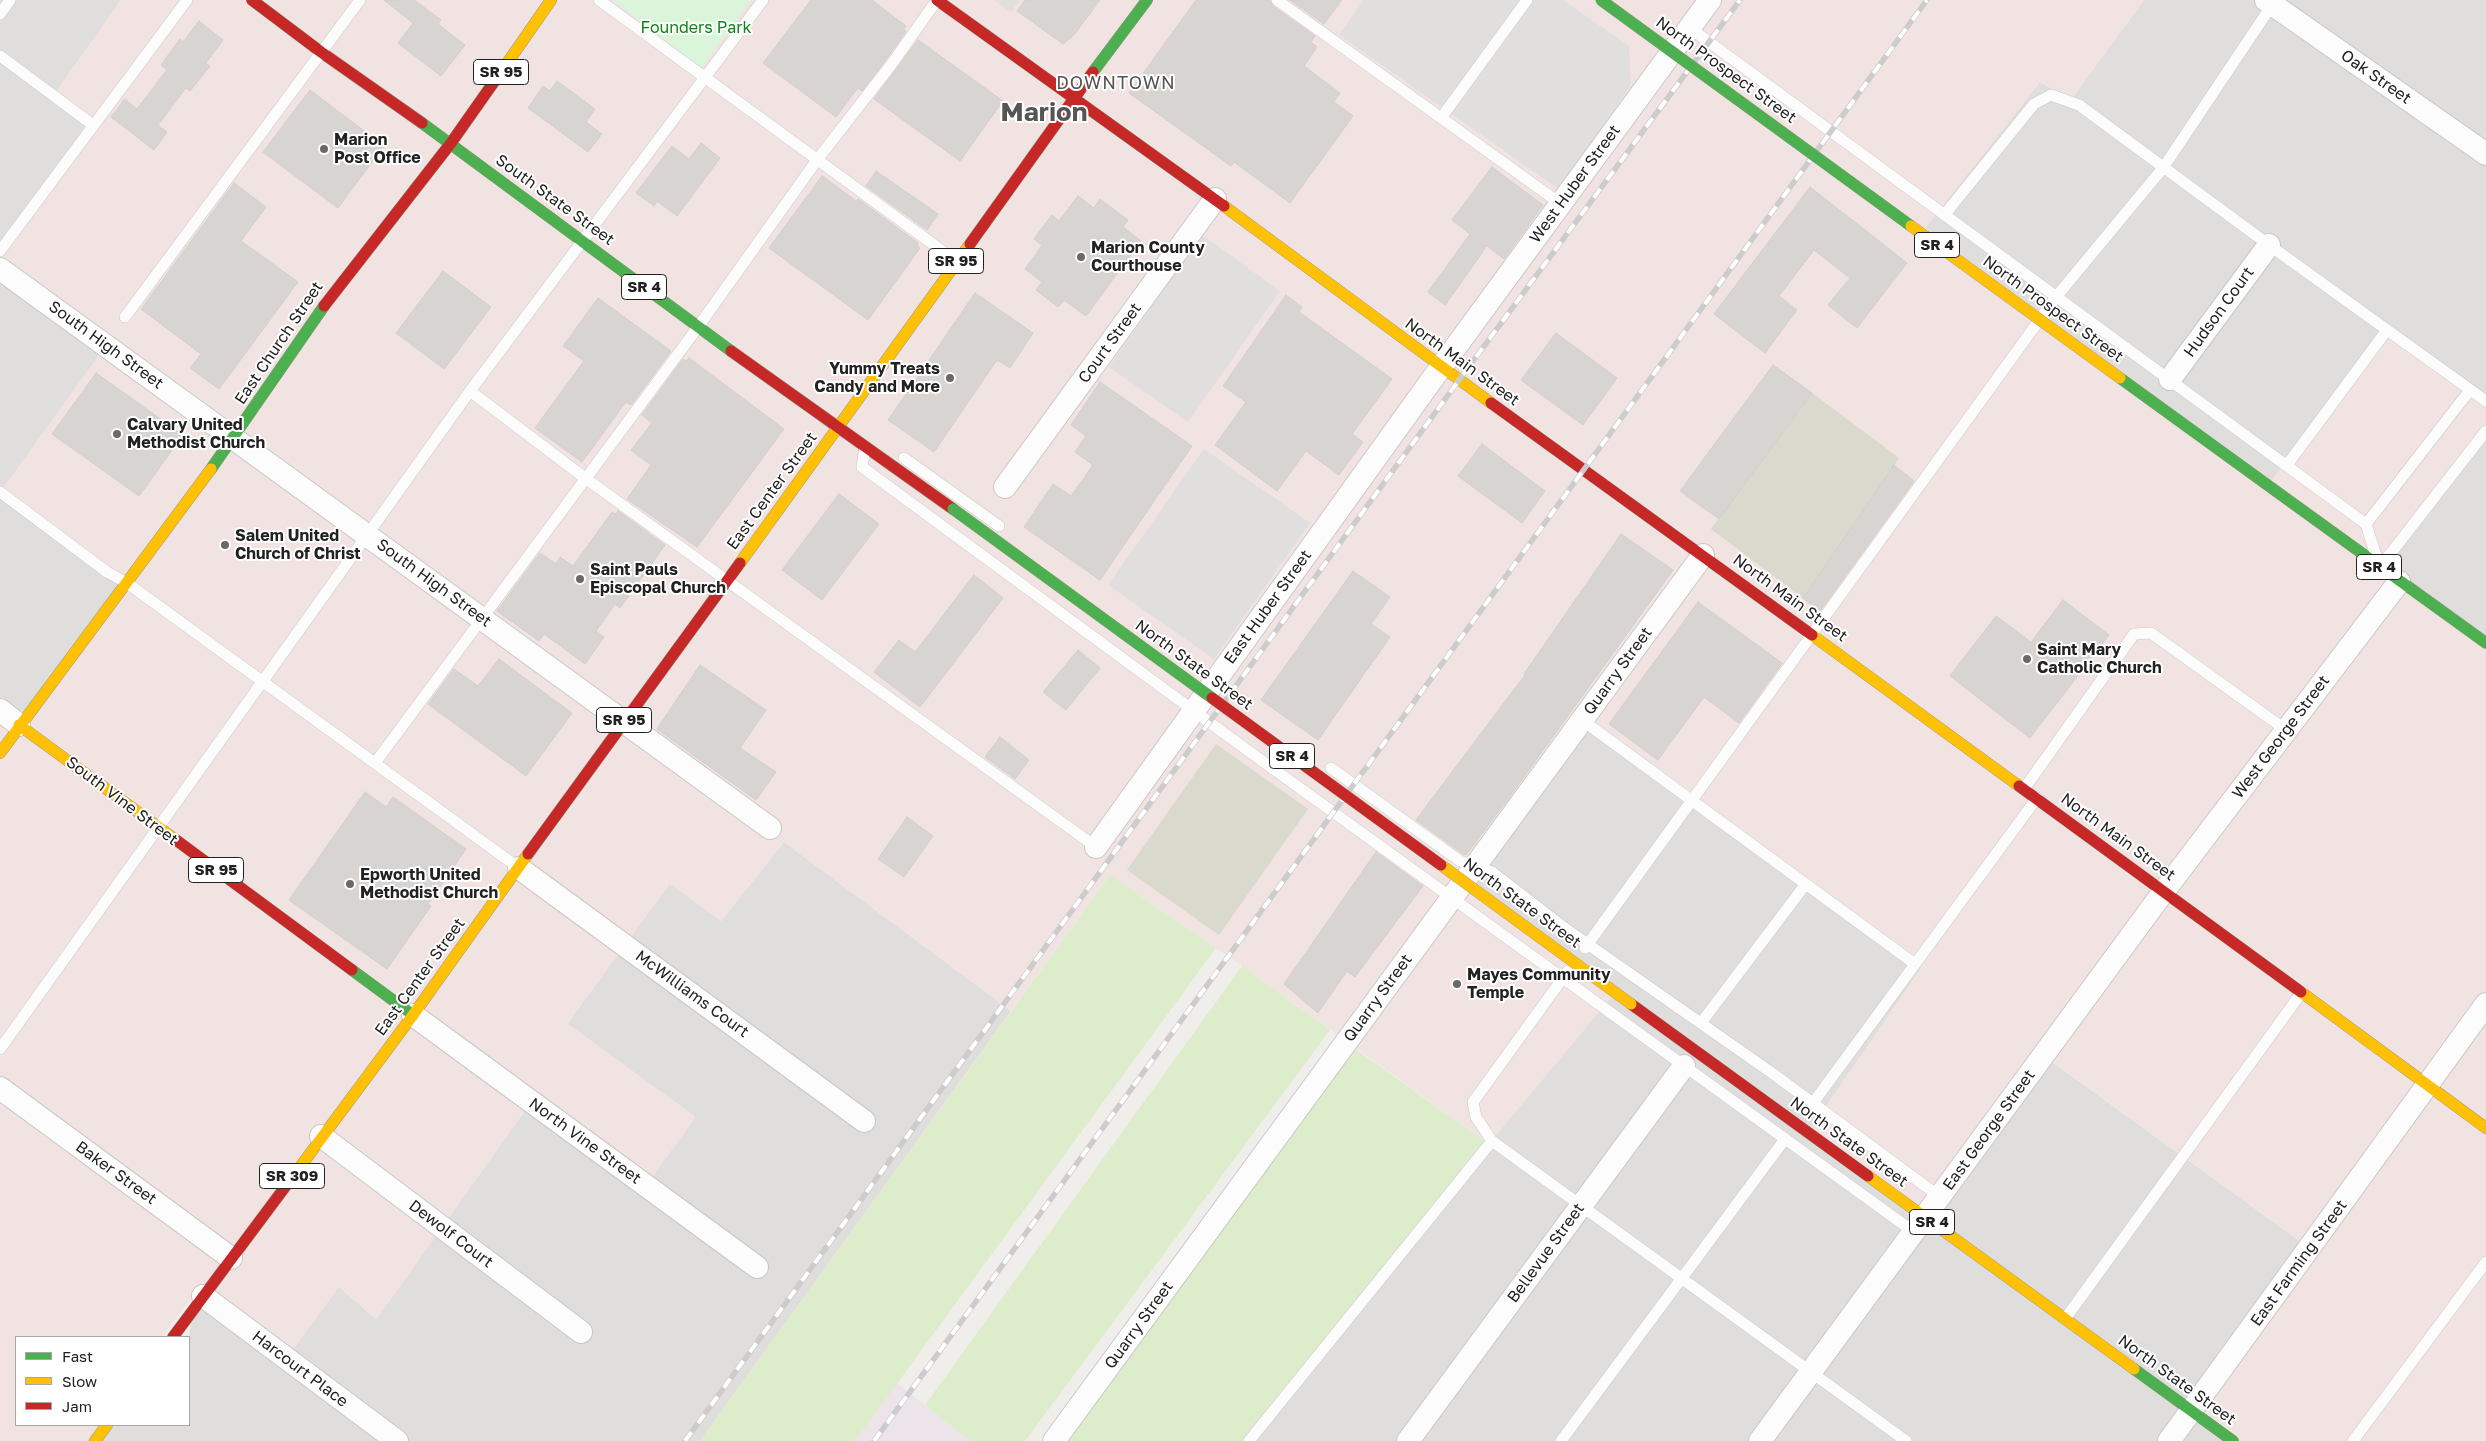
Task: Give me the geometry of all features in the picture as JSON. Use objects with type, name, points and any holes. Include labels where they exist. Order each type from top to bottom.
[{"type":"main road","name":"South State Street","points":[[252,0],[321,52],[451,143],[698,327],[839,428]]},
{"type":"main road","name":"East Church Street","points":[[0,753],[10,727],[127,583],[234,438],[337,287],[451,143],[551,0]]},
{"type":"main road","name":"North Main Street","points":[[937,0],[1215,199],[1440,367],[1812,634],[2486,1128]]},
{"type":"main road","name":"SR 95","points":[[1074,97],[1147,0]]},
{"type":"main road","name":"North Prospect Street","points":[[1601,0],[2399,582],[2486,643]]},
{"type":"main road","name":"East Center Street","points":[[174,1336],[413,1015],[623,722],[839,428],[1074,97]]},
{"type":"main road","name":"North State Street","points":[[839,428],[953,509],[1631,1004],[1919,1225],[2065,1319],[2233,1441]]},
{"type":"main road","name":"South Vine Street","points":[[10,727],[157,827],[413,1015]]},
{"type":"main road","points":[[95,1441],[107,1426]]},
{"type":"street","name":"West Huber Street","points":[[1440,367],[1710,0]]},
{"type":"street","name":"Oak Street","points":[[2272,2],[2486,154]]},
{"type":"street","name":"Court Street","points":[[1005,487],[1215,199]]},
{"type":"street","name":"Hudson Court","points":[[2170,379],[2269,245]]},
{"type":"street","name":"South High Street","points":[[0,268],[770,828]]},
{"type":"street","name":"East Huber Street","points":[[1096,847],[1440,367]]},
{"type":"street","name":"Quarry Street","points":[[1054,1441],[1703,555]]},
{"type":"street","name":"West George Street","points":[[2164,891],[2399,582]]},
{"type":"street","name":"South Vine Street","points":[[0,710],[10,727]]},
{"type":"street","name":"McWilliams Court","points":[[519,868],[864,1121]]},
{"type":"street","name":"East George Street","points":[[1760,1441],[2164,891]]},
{"type":"street","name":"East Farming Street","points":[[2169,1441],[2486,1004]]},
{"type":"street","name":"North Vine Street","points":[[413,1015],[758,1267]]},
{"type":"street","name":"Bellevue Street","points":[[1408,1441],[1684,1066]]},
{"type":"street","name":"Baker Street","points":[[0,1088],[232,1258]]},
{"type":"street","name":"Dewolf Court","points":[[321,1136],[581,1332]]},
{"type":"street","name":"Harcourt Place","points":[[203,1296],[397,1441]]},
{"type":"lane","points":[[0,14],[10,0]]},
{"type":"lane","points":[[0,251],[187,0]]},
{"type":"lane","points":[[125,317],[360,0]]},
{"type":"lane","points":[[599,0],[956,261]]},
{"type":"lane","points":[[0,1048],[470,391],[763,0]]},
{"type":"lane","points":[[375,763],[481,617],[698,327],[817,160],[891,65],[937,0]]},
{"type":"lane","points":[[1277,0],[1561,204]]},
{"type":"lane","points":[[1442,118],[1528,0]]},
{"type":"lane","points":[[1906,1441],[1582,1204],[1492,1141],[1476,1118],[1473,1102],[2056,297],[2163,168],[2272,2]]},
{"type":"lane","points":[[1690,28],[2366,524],[2380,567]]},
{"type":"lane","points":[[0,56],[94,126]]},
{"type":"lane","points":[[1945,214],[2034,104],[2051,95],[2079,105],[2163,168],[2486,401]]},
{"type":"lane","points":[[2287,465],[2387,330]]},
{"type":"lane","points":[[2366,524],[2470,390]]},
{"type":"lane","points":[[470,391],[585,478],[1096,847]]},
{"type":"lane","points":[[2380,567],[2486,431]]},
{"type":"lane","points":[[879,440],[866,447],[862,467],[1194,711],[1785,1139],[1919,1225]]},
{"type":"lane","points":[[894,451],[1008,532]]},
{"type":"lane","points":[[0,492],[107,572],[127,583],[519,868]]},
{"type":"lane","points":[[1118,614],[1212,685],[1289,739]]},
{"type":"lane","points":[[2024,789],[2134,634],[2151,632],[2286,730]]},
{"type":"lane","points":[[1582,720],[1690,802],[1915,964]]},
{"type":"lane","points":[[1321,762],[1460,861],[1492,872],[1588,944],[1813,1103],[1940,1197]]},
{"type":"lane","points":[[1813,1103],[2036,798]]},
{"type":"lane","points":[[1701,1023],[1805,885]]},
{"type":"lane","points":[[2065,1319],[2302,992]]},
{"type":"lane","points":[[1561,1441],[1785,1139]]},
{"type":"lane","points":[[1249,1441],[1492,1141]]},
{"type":"lane","points":[[2353,1441],[2486,1262]]},
{"type":"shaded area","points":[[0,0],[121,0],[56,92],[97,122],[0,259]]},
{"type":"shaded area","points":[[121,0],[2144,0],[2071,100],[2040,82],[1925,228],[2271,481],[2387,326],[2486,402],[2486,426],[2380,567],[2486,643],[2486,1441],[2229,1441],[2188,1413],[2308,1247],[2042,1054],[1926,1218],[1809,1131],[1922,967],[1578,714],[1460,879],[1616,992],[1489,1144],[1242,966],[1110,875],[1011,1011],[784,842],[721,921],[670,884],[567,1023],[696,1117],[645,1187],[531,1102],[377,1319],[339,1287],[285,1361],[195,1293],[163,1336],[15,1336],[15,1426],[97,1426],[86,1441],[0,1441],[0,707],[28,726],[132,584],[0,492],[107,344],[0,259],[96,122],[55,93]]},
{"type":"shaded area","points":[[994,0],[1020,0],[1011,12]]},
{"type":"shaded area","points":[[1364,0],[1563,0],[1629,46],[1631,85],[1559,189],[1339,35]]},
{"type":"shaded area","points":[[2144,0],[2486,0],[2486,402],[2271,482],[1925,228],[2040,82],[2071,99]]},
{"type":"shaded area","points":[[1202,235],[1280,291],[1188,422],[1109,367]]},
{"type":"shaded area","points":[[0,266],[107,344],[132,583],[28,726],[0,707]]},
{"type":"shaded area","points":[[1812,393],[1899,458],[1803,598],[1711,529]]},
{"type":"shaded area","points":[[2486,426],[2486,643],[2380,567]]},
{"type":"shaded area","points":[[1204,449],[1310,523],[1214,659],[1108,585]]},
{"type":"shaded area","points":[[1578,714],[1922,967],[1809,1131],[2041,1054],[2308,1247],[2229,1441],[1255,1441],[1489,1144],[1460,879]]},
{"type":"shaded area","points":[[1216,744],[1308,809],[1219,935],[1127,870]]},
{"type":"shaded area","points":[[784,842],[1011,1011],[700,1441],[86,1441],[97,1426],[190,1426],[189,1336],[195,1293],[339,1287],[376,1319],[531,1102],[695,1117],[567,1024],[670,883],[721,921]]},
{"type":"shaded area","points":[[897,1383],[970,1441],[855,1441]]},
{"type":"green space","name":"Founders Park","points":[[613,0],[751,0],[701,68]]},
{"type":"green space","points":[[1110,875],[1216,948],[855,1441],[700,1441]]},
{"type":"green space","points":[[1242,966],[1330,1030],[1025,1441],[970,1441],[925,1405]]},
{"type":"green space","points":[[1351,1046],[1489,1144],[1255,1441],[1052,1441]]},
{"type":"building","points":[[384,0],[414,0],[441,20],[438,24],[465,45],[441,76],[398,43],[413,23]]},
{"type":"building","points":[[811,0],[872,0],[906,26],[903,30],[906,31],[862,91],[858,88],[836,117],[763,63]]},
{"type":"building","points":[[1025,0],[1100,0],[1074,35],[1063,44],[1017,11]]},
{"type":"building","points":[[1196,0],[1270,0],[1273,6],[1315,36],[1311,42],[1317,47],[1304,66],[1340,93],[1334,102],[1353,116],[1290,203],[1234,162],[1231,166],[1129,93]]},
{"type":"building","points":[[1290,0],[1342,0],[1324,24]]},
{"type":"building","points":[[199,21],[223,40],[206,63],[210,66],[190,91],[186,88],[158,125],[167,132],[154,150],[111,117],[125,99],[137,109],[167,70],[161,65],[180,39],[183,42]]},
{"type":"building","points":[[918,40],[1003,101],[960,161],[874,99]]},
{"type":"building","points":[[557,81],[595,109],[586,122],[602,134],[588,152],[528,108],[543,86],[550,91]]},
{"type":"building","name":"Marion Post Office","points":[[310,90],[384,146],[338,208],[263,152]]},
{"type":"building","points":[[701,143],[720,158],[677,216],[657,201],[654,206],[636,193],[672,146],[689,159]]},
{"type":"building","points":[[1492,167],[1543,205],[1504,259],[1487,246],[1445,305],[1428,292],[1470,234],[1452,220]]},
{"type":"building","points":[[876,171],[938,214],[927,230],[866,186]]},
{"type":"building","points":[[822,176],[856,201],[858,199],[918,243],[917,245],[920,248],[868,320],[769,248]]},
{"type":"building","points":[[234,183],[266,207],[241,241],[298,282],[219,389],[190,368],[201,354],[141,309]]},
{"type":"building","points":[[1810,187],[1907,263],[1857,328],[1828,305],[1850,278],[1814,250],[1779,296],[1797,310],[1765,353],[1714,314]]},
{"type":"building","name":"Marion County Courthouse","points":[[1078,196],[1094,208],[1100,199],[1128,220],[1123,227],[1141,241],[1086,316],[1064,300],[1058,307],[1036,290],[1042,282],[1025,269],[1042,245],[1034,239],[1052,215],[1059,221]]},
{"type":"building","points":[[443,271],[491,307],[444,369],[396,333]]},
{"type":"building","points":[[975,293],[1033,333],[1010,368],[997,360],[934,452],[888,420]]},
{"type":"building","points":[[1286,295],[1302,307],[1299,312],[1392,379],[1352,434],[1363,442],[1339,475],[1306,451],[1277,491],[1215,445],[1246,402],[1223,386]]},
{"type":"building","points":[[598,298],[671,351],[631,405],[626,402],[582,462],[535,428],[584,361],[563,346]]},
{"type":"building","points":[[1556,333],[1617,378],[1583,425],[1521,380]]},
{"type":"building","points":[[689,358],[784,429],[697,547],[627,499],[651,465],[631,450],[652,423],[642,415],[683,359],[686,361]]},
{"type":"building","points":[[1773,365],[1812,393],[1719,519],[1680,491]]},
{"type":"building","name":"Calvary United Methodist Church","points":[[96,373],[183,435],[139,496],[52,434]]},
{"type":"building","points":[[1100,382],[1192,446],[1100,580],[1024,527],[1053,484],[1071,496],[1093,465],[1075,452],[1086,436],[1071,425]]},
{"type":"building","points":[[1482,444],[1545,491],[1522,523],[1458,476]]},
{"type":"building","points":[[1894,465],[1914,481],[1820,611],[1803,598]]},
{"type":"building","points":[[839,494],[879,524],[822,600],[782,570]]},
{"type":"building","name":"Saint Pauls Episcopal Church","points":[[618,511],[665,545],[620,608],[615,604],[596,631],[604,637],[585,664],[544,634],[539,641],[497,611],[540,553],[556,564],[560,557],[573,566],[612,512],[615,514]]},
{"type":"building","points":[[1621,534],[1673,570],[1508,799],[1466,855],[1463,854],[1416,820],[1525,675]]},
{"type":"building","points":[[1353,571],[1390,597],[1371,624],[1390,637],[1318,740],[1261,700]]},
{"type":"building","points":[[974,575],[1003,598],[920,707],[874,672],[899,640],[915,652]]},
{"type":"building","name":"Saint Mary Catholic Church","points":[[2063,600],[2109,635],[2030,738],[1950,676],[1996,616],[2031,642]]},
{"type":"building","points":[[1698,602],[1782,663],[1739,723],[1704,697],[1658,760],[1609,724]]},
{"type":"building","points":[[1078,650],[1100,668],[1066,710],[1043,692]]},
{"type":"building","points":[[499,659],[572,713],[526,776],[428,704],[454,669],[478,686]]},
{"type":"building","points":[[700,665],[766,710],[740,748],[776,772],[756,800],[657,729]]},
{"type":"building","points":[[1000,737],[1029,760],[1015,779],[985,757]]},
{"type":"building","name":"Epworth United Methodist Church","points":[[365,792],[386,807],[393,797],[466,849],[428,904],[431,906],[387,969],[289,900]]},
{"type":"building","points":[[907,817],[933,836],[904,877],[878,859]]},
{"type":"building","points":[[1376,852],[1423,886],[1355,977],[1347,971],[1318,1013],[1284,984]]},
{"type":"railway","points":[[685,1441],[1459,380],[1740,0]]},
{"type":"railway","points":[[874,1441],[1927,0]]},
{"type":"traffic: fast","points":[[1093,72],[1147,0]]},
{"type":"traffic: fast","points":[[1601,0],[1911,226]]},
{"type":"traffic: fast","points":[[422,123],[731,351]]},
{"type":"traffic: fast","points":[[211,469],[324,306]]},
{"type":"traffic: fast","points":[[2120,378],[2273,489]]},
{"type":"traffic: fast","points":[[2273,489],[2486,643]]},
{"type":"traffic: fast","points":[[953,509],[1212,698]]},
{"type":"traffic: fast","points":[[352,970],[413,1015]]},
{"type":"traffic: fast","points":[[2134,1369],[2233,1441]]},
{"type":"traffic: slow","points":[[503,69],[551,0]]},
{"type":"traffic: slow","points":[[1224,206],[1491,403]]},
{"type":"traffic: slow","points":[[1911,226],[2120,378]]},
{"type":"traffic: slow","points":[[740,563],[970,244]]},
{"type":"traffic: slow","points":[[0,753],[211,469]]},
{"type":"traffic: slow","points":[[1812,635],[2019,786]]},
{"type":"traffic: slow","points":[[19,725],[176,840]]},
{"type":"traffic: slow","points":[[294,1175],[413,1015],[528,854]]},
{"type":"traffic: slow","points":[[1441,865],[1631,1004]]},
{"type":"traffic: slow","points":[[2301,992],[2486,1128]]},
{"type":"traffic: slow","points":[[1868,1176],[2134,1369]]},
{"type":"traffic: slow","points":[[95,1441],[106,1426]]},
{"type":"traffic: jam","points":[[252,0],[321,52],[422,123]]},
{"type":"traffic: jam","points":[[937,0],[1224,206]]},
{"type":"traffic: jam","points":[[324,306],[451,143],[503,69]]},
{"type":"traffic: jam","points":[[970,244],[1093,72]]},
{"type":"traffic: jam","points":[[731,351],[953,509]]},
{"type":"traffic: jam","points":[[1491,403],[1812,635]]},
{"type":"traffic: jam","points":[[528,854],[740,563]]},
{"type":"traffic: jam","points":[[1212,698],[1441,865]]},
{"type":"traffic: jam","points":[[2019,786],[2301,992]]},
{"type":"traffic: jam","points":[[176,840],[352,970]]},
{"type":"traffic: jam","points":[[1631,1004],[1868,1176]]},
{"type":"traffic: jam","points":[[174,1336],[294,1175]]},
{"type":"place","name":"Marion Post Office","points":[[324,149]]},
{"type":"place","name":"Marion County Courthouse","points":[[1081,257]]},
{"type":"place","name":"Yummy Treats Candy and More","points":[[950,378]]},
{"type":"place","name":"Calvary United Methodist Church","points":[[117,434]]},
{"type":"place","name":"Salem United Church of Christ","points":[[225,545]]},
{"type":"place","name":"Saint Pauls Episcopal Church","points":[[580,579]]},
{"type":"place","name":"Saint Mary Catholic Church","points":[[2027,659]]},
{"type":"place","name":"Epworth United Methodist Church","points":[[350,884]]},
{"type":"place","name":"Mayes Community Temple","points":[[1457,984]]},
{"type":"district","name":"DOWNTOWN","points":[[1116,83]]},
{"type":"district","name":"Marion","points":[[1044,113]]}]
